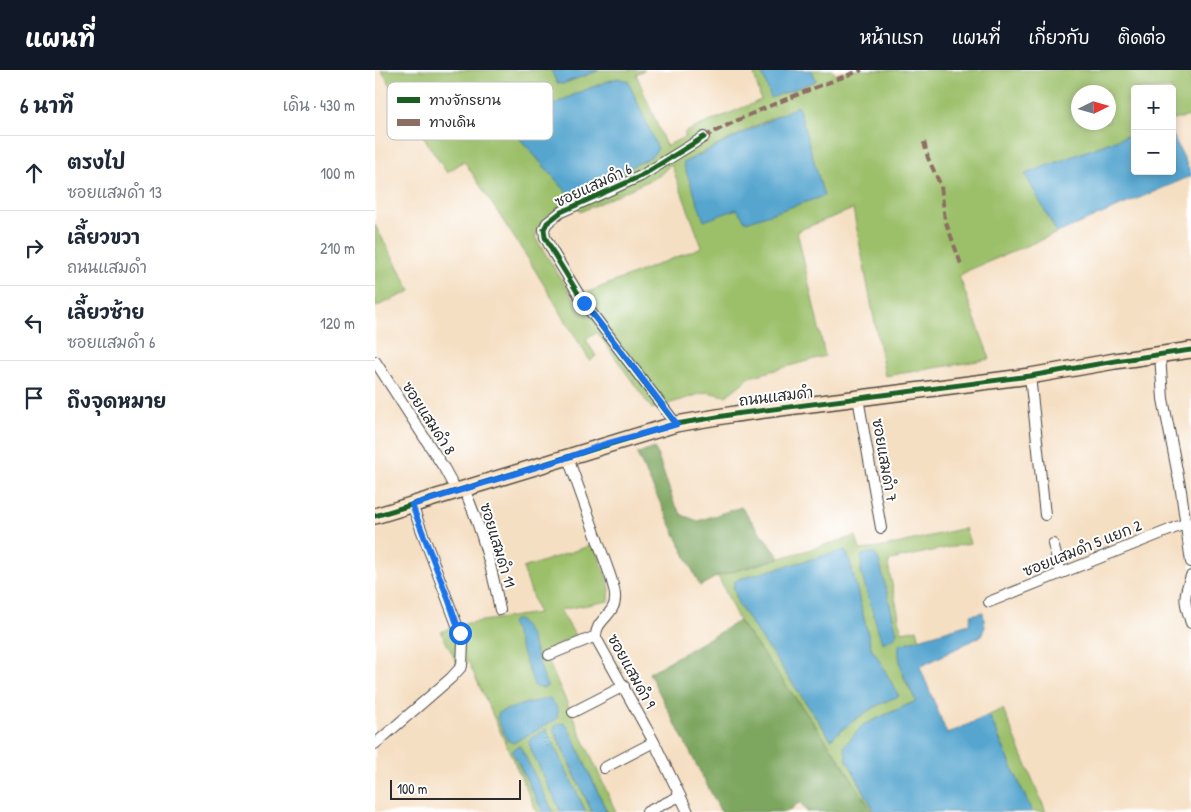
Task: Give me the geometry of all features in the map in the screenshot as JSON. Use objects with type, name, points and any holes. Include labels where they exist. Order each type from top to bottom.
[{"type":"street","name":"ซอยแสมดำ 6","points":[[677,424],[584,303],[545,237],[545,229],[547,223],[561,212],[641,176],[704,138]]},
{"type":"street","name":"ถนนแสมดำ","points":[[375,516],[568,458],[602,445],[677,424],[735,414],[1030,376],[1191,350]]},
{"type":"street","points":[[1160,355],[1163,399],[1186,490],[1191,562]]},
{"type":"street","name":"ซอยแสมดำ 8","points":[[375,361],[460,490]]},
{"type":"street","points":[[1030,376],[1045,515]]},
{"type":"street","name":"ซอยแสมดำ 7","points":[[858,398],[881,528]]},
{"type":"street","name":"ซอยแสมดำ 9","points":[[568,458],[610,575],[615,595],[614,606],[597,626],[596,636],[624,686],[688,812]]},
{"type":"street","name":"ซอยแสมดำ 11","points":[[460,490],[477,520],[484,540],[493,571],[500,610]]},
{"type":"street","points":[[375,744],[451,678],[462,666],[463,642],[412,505]]},
{"type":"street","name":"ซอยแสมดำ 5 แยก 2","points":[[989,602],[1187,523]]},
{"type":"street","points":[[1053,544],[1061,573]]},
{"type":"street","points":[[1191,576],[1188,597],[1184,604],[1191,623]]},
{"type":"street","points":[[549,655],[596,636]]},
{"type":"street","points":[[573,712],[624,686]]},
{"type":"street","points":[[604,768],[653,742]]},
{"type":"street","points":[[647,812],[680,796]]},
{"type":"green space","points":[[381,70],[551,70],[557,83],[562,84],[600,70],[645,70],[636,74],[666,146],[685,137],[685,132],[761,100],[753,70],[761,70],[772,97],[816,81],[812,70],[833,70],[835,75],[849,70],[1191,70],[1191,116],[1176,119],[1176,85],[1131,85],[1131,135],[1026,174],[1057,233],[959,276],[990,359],[885,376],[853,209],[797,231],[825,356],[750,377],[726,396],[706,392],[652,409],[597,332],[586,340],[596,356],[590,361],[527,257],[464,161],[447,173],[426,140],[521,140],[571,197],[618,78],[578,93],[553,106],[553,82],[389,82]],"holes":[[[798,107],[746,222],[737,209],[683,163],[761,123]],[[671,164],[702,247],[573,298],[535,237],[542,221],[571,197],[580,212],[659,176]]]},
{"type":"green space","points":[[375,225],[411,291],[375,307]]},
{"type":"green space","points":[[655,448],[674,503],[682,515],[698,521],[741,507],[780,558],[718,576],[700,586],[637,454]]},
{"type":"green space","points":[[965,528],[970,543],[890,560],[888,565],[902,632],[917,629],[920,640],[900,645],[904,679],[916,701],[863,725],[847,760],[875,812],[873,812],[833,750],[739,621],[718,576],[856,536],[860,550],[879,548]],"holes":[[[845,551],[849,558],[872,651],[899,696],[863,714],[831,739],[738,604],[734,582],[739,579]]]},
{"type":"green space","points":[[595,544],[610,588],[609,601],[560,610],[575,635],[544,652],[616,812],[607,812],[571,733],[564,723],[554,731],[592,812],[586,812],[546,729],[529,742],[561,812],[553,812],[520,746],[512,751],[543,812],[537,812],[468,661],[459,667],[441,632],[455,625],[538,613],[523,568]],"holes":[[[518,638],[547,686],[535,687]]]},
{"type":"green space","points":[[739,621],[833,750],[873,812],[807,812],[800,802],[787,812],[721,812],[649,673]]},
{"type":"green space","points":[[1003,709],[1046,812],[1032,812],[989,715]]},
{"type":"water","points":[[551,70],[600,70],[562,84],[557,83]]},
{"type":"water","points":[[761,70],[812,70],[816,81],[771,98]]},
{"type":"water","points":[[618,78],[628,81],[658,149],[651,157],[571,197],[521,140],[553,140],[553,105]]},
{"type":"water","points":[[798,106],[824,196],[746,222],[737,209],[704,221],[683,163]]},
{"type":"water","points":[[1131,134],[1131,175],[1176,175],[1176,141],[1191,176],[1057,233],[1025,174]]},
{"type":"water","points":[[845,550],[849,558],[872,651],[875,653],[899,696],[863,714],[831,739],[738,604],[734,582]]},
{"type":"water","points":[[874,553],[879,560],[897,633],[893,639],[882,643],[861,573],[862,555]]},
{"type":"water","points":[[983,612],[985,627],[981,636],[920,667],[947,734],[989,715],[1032,812],[875,812],[847,760],[844,746],[863,725],[916,701],[901,667],[899,645],[969,624],[971,615]]},
{"type":"water","points":[[519,620],[530,635],[547,687],[535,687],[511,622]]},
{"type":"water","points":[[550,698],[558,709],[557,719],[513,743],[507,740],[497,718],[499,712]]},
{"type":"water","points":[[565,723],[607,812],[592,812],[554,730],[554,727],[558,724]]},
{"type":"water","points":[[546,729],[586,812],[561,812],[532,752],[530,739]]},
{"type":"water","points":[[520,746],[553,812],[543,812],[512,751]]},
{"type":"marked path","points":[[704,137],[762,109],[862,70]]},
{"type":"marked path","points":[[924,142],[928,158],[941,186],[945,220],[961,264]]},
{"type":"cycle path","points":[[676,424],[584,303],[554,254],[545,237],[544,229],[547,223],[561,212],[641,176],[704,137]]},
{"type":"cycle path","points":[[375,516],[676,424],[735,414],[1030,376],[1191,350]]},
{"type":"route","points":[[460,633],[412,505],[657,428],[677,424],[584,303]]}]
